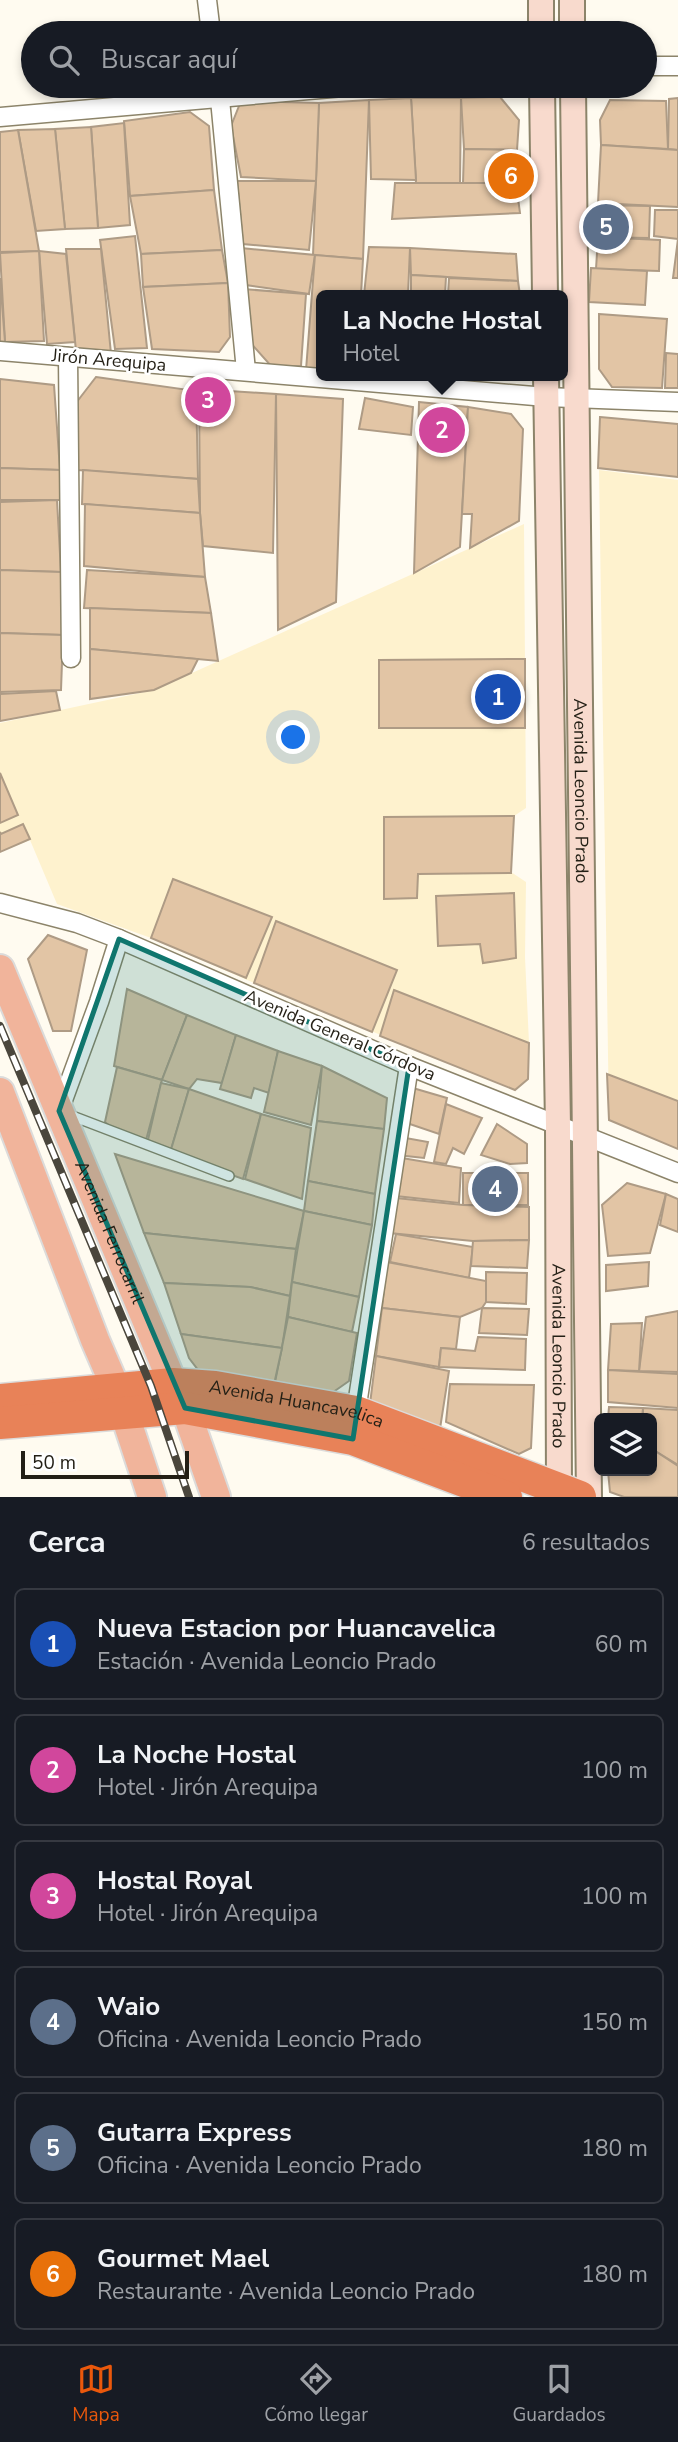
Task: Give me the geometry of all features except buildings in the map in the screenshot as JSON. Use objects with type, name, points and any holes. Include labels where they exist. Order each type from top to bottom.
[{"type":"highway","name":"Avenida Huancavelica","points":[[0,1423],[120,1402],[179,1396],[354,1426],[566,1494]]},
{"type":"highway","name":"Avenida Huancavelica","points":[[0,1400],[120,1402]]},
{"type":"highway","name":"Avenida Huancavelica","points":[[354,1426],[506,1497]]},
{"type":"main road","name":"Avenida Ferrocarril","points":[[0,969],[179,1396],[216,1497]]},
{"type":"main road","points":[[0,1092],[120,1402],[152,1497]]},
{"type":"street","points":[[207,0],[210,21]]},
{"type":"street","points":[[541,0],[541,21]]},
{"type":"street","points":[[572,0],[572,21]]},
{"type":"street","points":[[657,66],[678,66]]},
{"type":"street","points":[[0,117],[167,98]]},
{"type":"street","points":[[221,98],[246,371]]},
{"type":"street","points":[[542,98],[545,290]]},
{"type":"street","name":"Avenida Leoncio Prado","points":[[573,98],[589,1497]]},
{"type":"street","name":"Jirón Arequipa","points":[[0,351],[316,374]]},
{"type":"street","points":[[68,356],[71,658]]},
{"type":"street","name":"Jirón Arequipa","points":[[446,381],[546,386],[578,398],[678,402]]},
{"type":"street","name":"Avenida Leoncio Prado","points":[[546,386],[566,1494]]},
{"type":"street","points":[[549,571],[580,571]]},
{"type":"street","points":[[552,776],[582,776]]},
{"type":"street","name":"Avenida General Córdova","points":[[0,903],[77,923],[118,939],[409,1066],[678,1173]]},
{"type":"street","points":[[59,1111],[99,1002],[118,939]]},
{"type":"street","points":[[354,1426],[409,1066]]},
{"type":"lane","points":[[59,1111],[229,1176]]},
{"type":"highlighted area","points":[[119,939],[409,1066],[353,1439],[185,1408],[59,1111]]},
{"type":"shaded area","points":[[599,470],[678,480],[678,1149],[609,1120]]},
{"type":"shaded area","points":[[524,524],[526,808],[514,816],[511,872],[526,882],[525,957],[529,1043],[528,1079],[515,1090],[151,938],[57,904],[30,840],[0,852],[0,723],[154,690]]},
{"type":"railway","points":[[0,1026],[151,1386],[189,1497]]},
{"type":"place","name":"Gourmet Mael","points":[[511,176]]},
{"type":"place","name":"Gutarra Express","points":[[606,227]]},
{"type":"place","name":"Hostal Royal","points":[[208,400]]},
{"type":"place","name":"La Noche Hostal","points":[[442,430]]},
{"type":"place","name":"Nueva Estacion por Huancavelica","points":[[498,697]]},
{"type":"place","name":"Waio","points":[[495,1189]]}]
